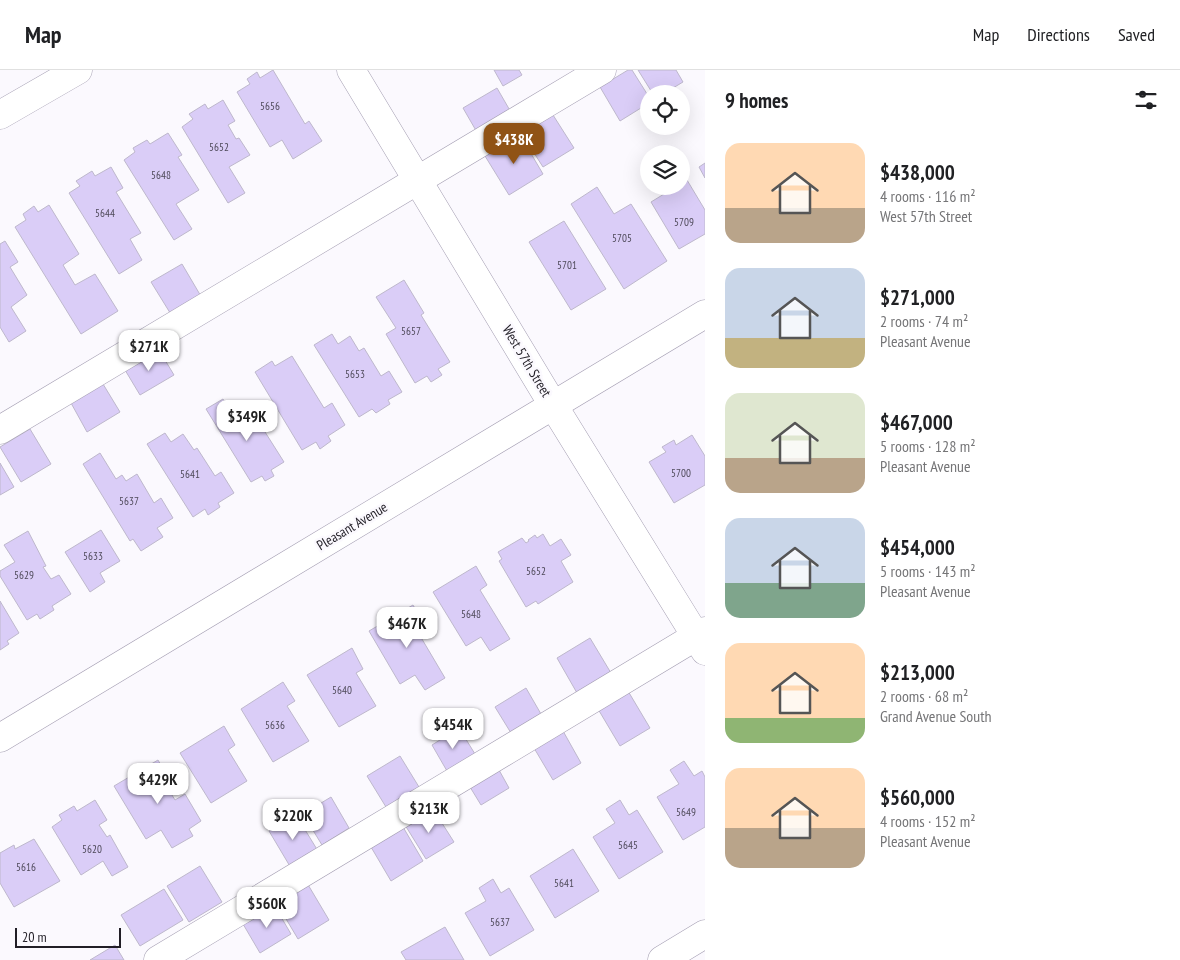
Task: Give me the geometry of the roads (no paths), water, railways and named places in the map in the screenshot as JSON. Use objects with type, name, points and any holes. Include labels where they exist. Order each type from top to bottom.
[{"type":"street","points":[[0,115],[78,70]]},
{"type":"street","name":"West 57th Street","points":[[351,70],[553,405],[702,639]]},
{"type":"street","points":[[0,430],[602,70]]},
{"type":"street","name":"Pleasant Avenue","points":[[0,738],[705,314]]},
{"type":"street","points":[[158,960],[702,639]]},
{"type":"street","points":[[662,960],[705,934]]}]
